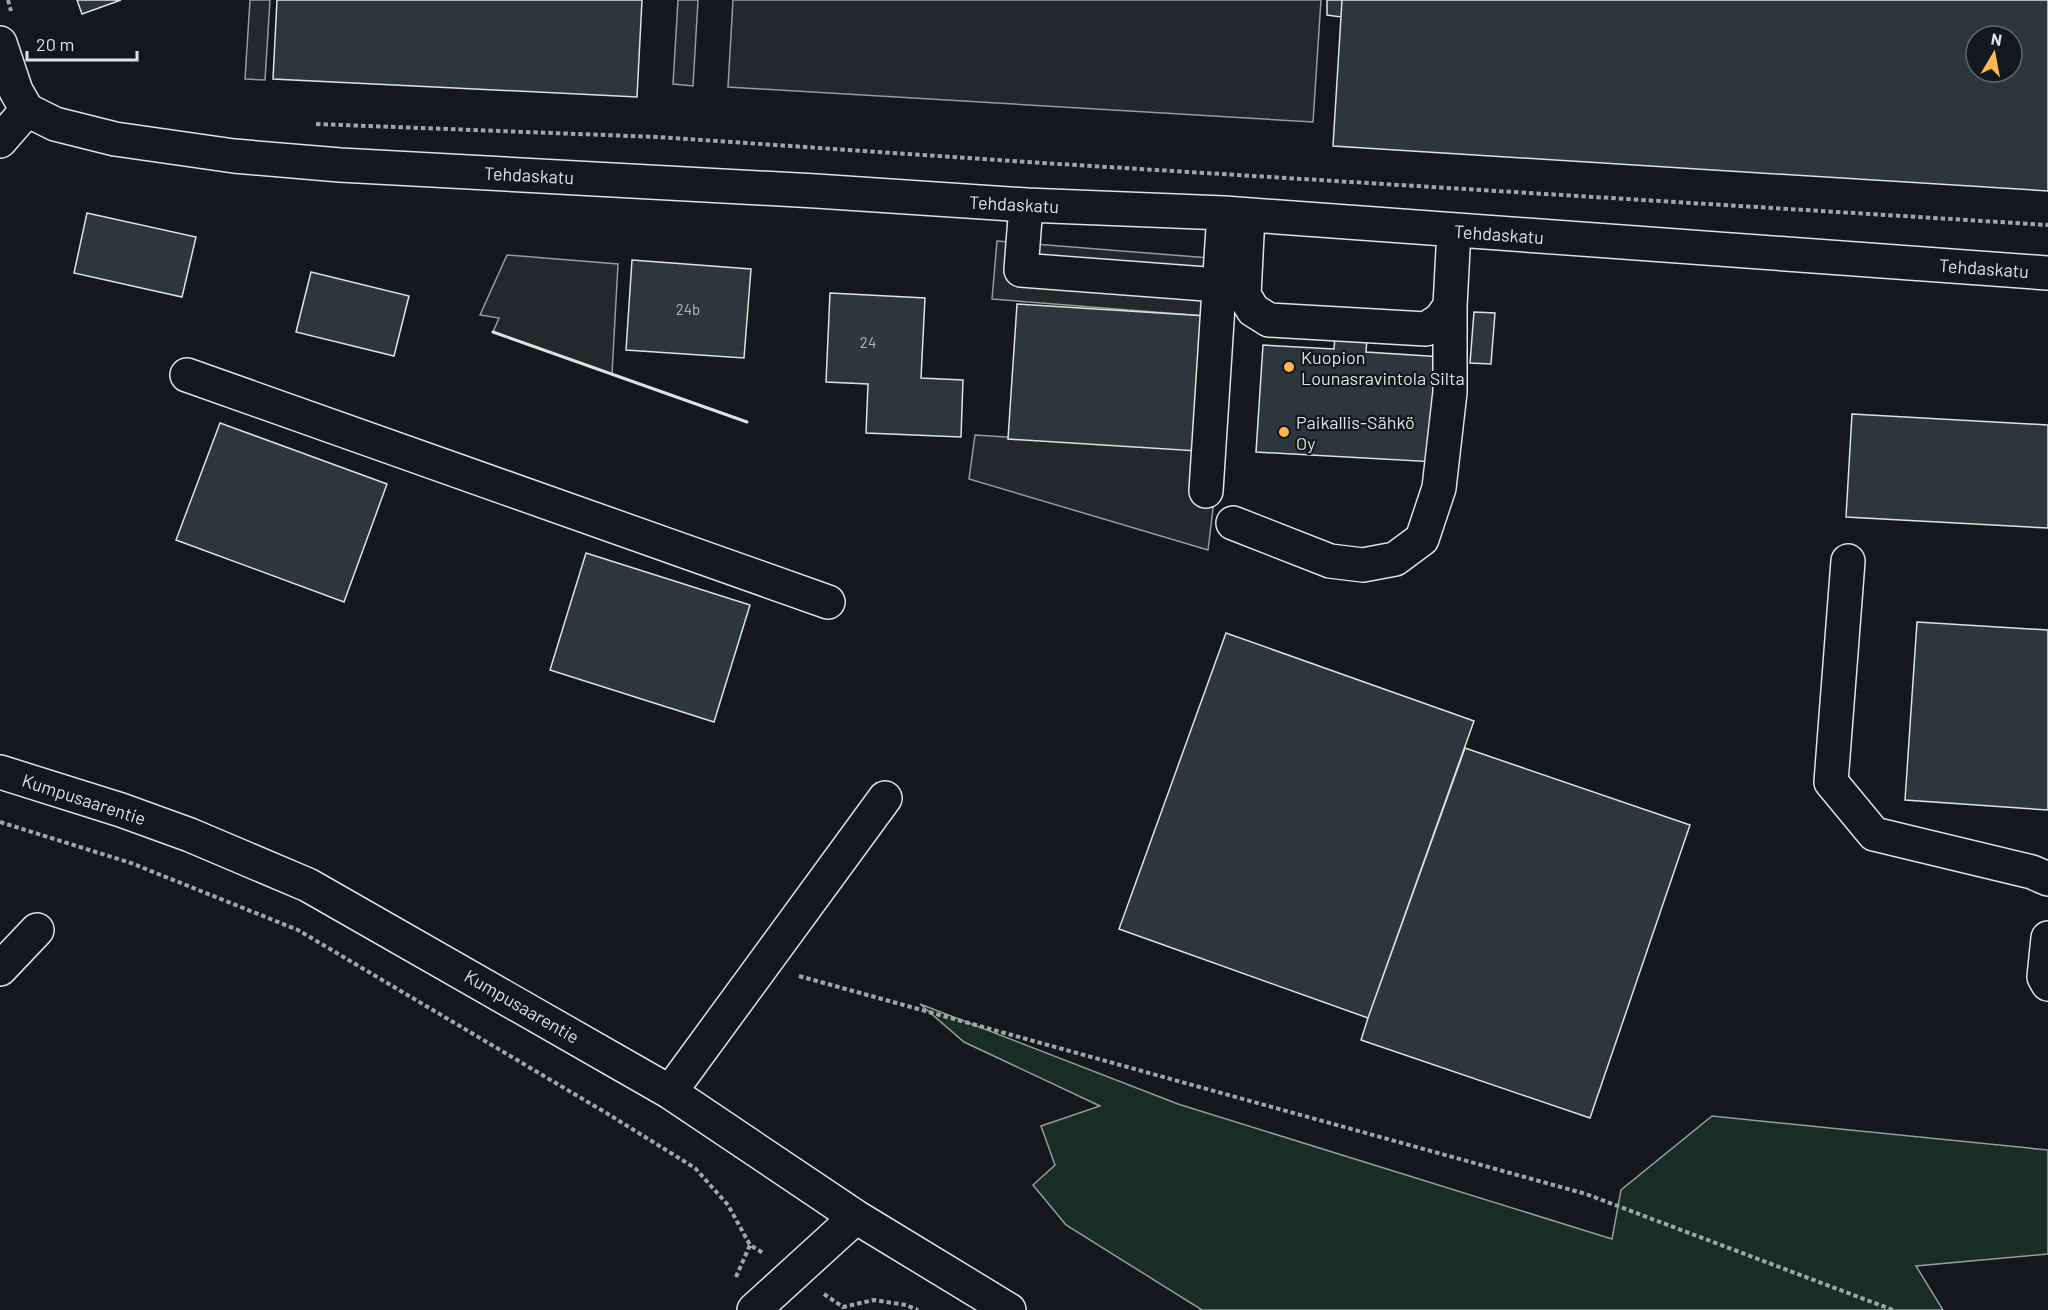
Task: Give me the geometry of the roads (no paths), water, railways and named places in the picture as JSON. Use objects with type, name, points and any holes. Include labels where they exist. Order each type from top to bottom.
[{"type":"street","points":[[0,43],[16,91],[27,110],[0,141]]},
{"type":"street","name":"Tehdaskatu","points":[[27,110],[55,124],[115,139],[234,156],[340,165],[1026,205],[1236,214],[2048,273]]},
{"type":"street","points":[[1026,205],[1021,270],[1219,285]]},
{"type":"street","points":[[1206,491],[1219,285],[1236,214]]},
{"type":"street","points":[[1236,214],[1244,295],[1253,310],[1269,320],[1426,329],[1440,320],[1450,306]]},
{"type":"street","points":[[1233,523],[1330,561],[1363,565],[1395,559],[1422,539],[1439,488],[1450,392],[1450,306],[1454,230]]},
{"type":"street","points":[[187,375],[828,602]]},
{"type":"street","points":[[1848,561],[1831,782],[1874,834],[2032,872],[2048,879]]},
{"type":"street","name":"Kumpusaarentie","points":[[0,772],[122,810],[190,835],[308,885],[670,1092],[856,1217],[1009,1310]]},
{"type":"street","points":[[670,1092],[885,798]]},
{"type":"street","points":[[0,969],[37,930]]},
{"type":"street","points":[[2048,938],[2044,977],[2048,984]]},
{"type":"street","points":[[754,1310],[856,1217]]},
{"type":"place","name":"Kuopion Lounasravintola Silta","points":[[1289,367]]},
{"type":"place","name":"Paikallis-Sähkö Oy","points":[[1284,432]]}]
